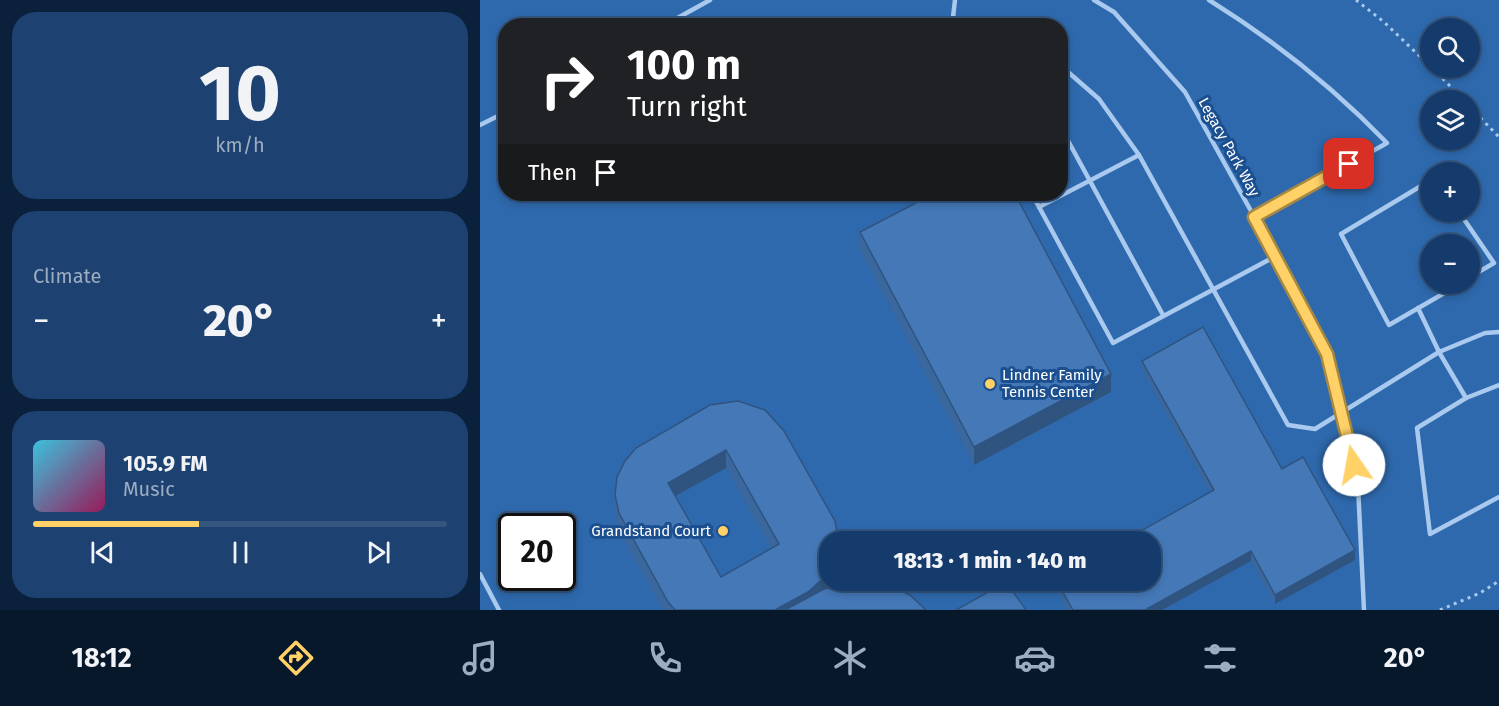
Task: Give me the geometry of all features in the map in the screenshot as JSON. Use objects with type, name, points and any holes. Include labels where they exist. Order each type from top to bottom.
[{"type":"lane","points":[[677,18],[710,0]]},
{"type":"lane","points":[[953,17],[955,0]]},
{"type":"lane","name":"Legacy Park Way","points":[[1094,0],[1114,12],[1185,92],[1276,256],[1327,354],[1358,486],[1364,610]]},
{"type":"lane","points":[[1209,0],[1264,36],[1337,93],[1387,143],[1254,217]]},
{"type":"lane","points":[[1068,72],[1099,99],[1139,155],[1288,425],[1315,429],[1439,352],[1485,333],[1499,332]]},
{"type":"lane","points":[[480,125],[498,116]]},
{"type":"lane","points":[[1068,140],[1163,315]]},
{"type":"lane","points":[[1068,191],[1139,155]]},
{"type":"lane","points":[[1420,187],[1341,234],[1389,325],[1442,294]]},
{"type":"lane","points":[[1036,201],[1113,343],[1276,256]]},
{"type":"lane","points":[[1039,207],[1050,201]]},
{"type":"lane","points":[[1480,243],[1494,263],[1480,271]]},
{"type":"lane","points":[[1418,308],[1439,352],[1466,398]]},
{"type":"lane","points":[[1499,385],[1466,398],[1417,428],[1430,534],[1499,497]]},
{"type":"lane","points":[[480,573],[499,610]]},
{"type":"path","points":[[1356,0],[1384,22],[1420,56]]},
{"type":"path","points":[[1443,78],[1454,90]]},
{"type":"path","points":[[1480,117],[1499,137]]},
{"type":"path","points":[[1440,610],[1480,593],[1499,580]]},
{"type":"shaded area","name":"Lindner Family Tennis Center","points":[[480,0],[1499,0],[1499,610],[480,610]]},
{"type":"building","points":[[920,201],[1019,201],[1111,374],[974,447],[860,232]]},
{"type":"building","points":[[1203,327],[1282,469],[1303,457],[1355,550],[1275,595],[1251,551],[1145,610],[1073,610],[1062,591],[1161,591],[1161,531],[1141,531],[1214,490],[1142,361]]},
{"type":"building","points":[[738,401],[765,410],[784,431],[835,521],[836,531],[819,531],[819,582],[808,592],[775,610],[675,610],[668,602],[619,513],[615,495],[617,477],[625,461],[636,448],[710,405]],"holes":[[[726,450],[779,544],[721,577],[668,483]]]},
{"type":"building","points":[[820,591],[901,591],[910,595],[926,610],[785,610]]},
{"type":"building","points":[[990,591],[1012,591],[1026,610],[956,610]]},
{"type":"place","name":"Lindner Family Tennis Center","points":[[990,384]]},
{"type":"place","name":"Grandstand Court","points":[[723,531]]},
{"type":"route","points":[[1349,164],[1254,217],[1327,354],[1354,465]]}]
